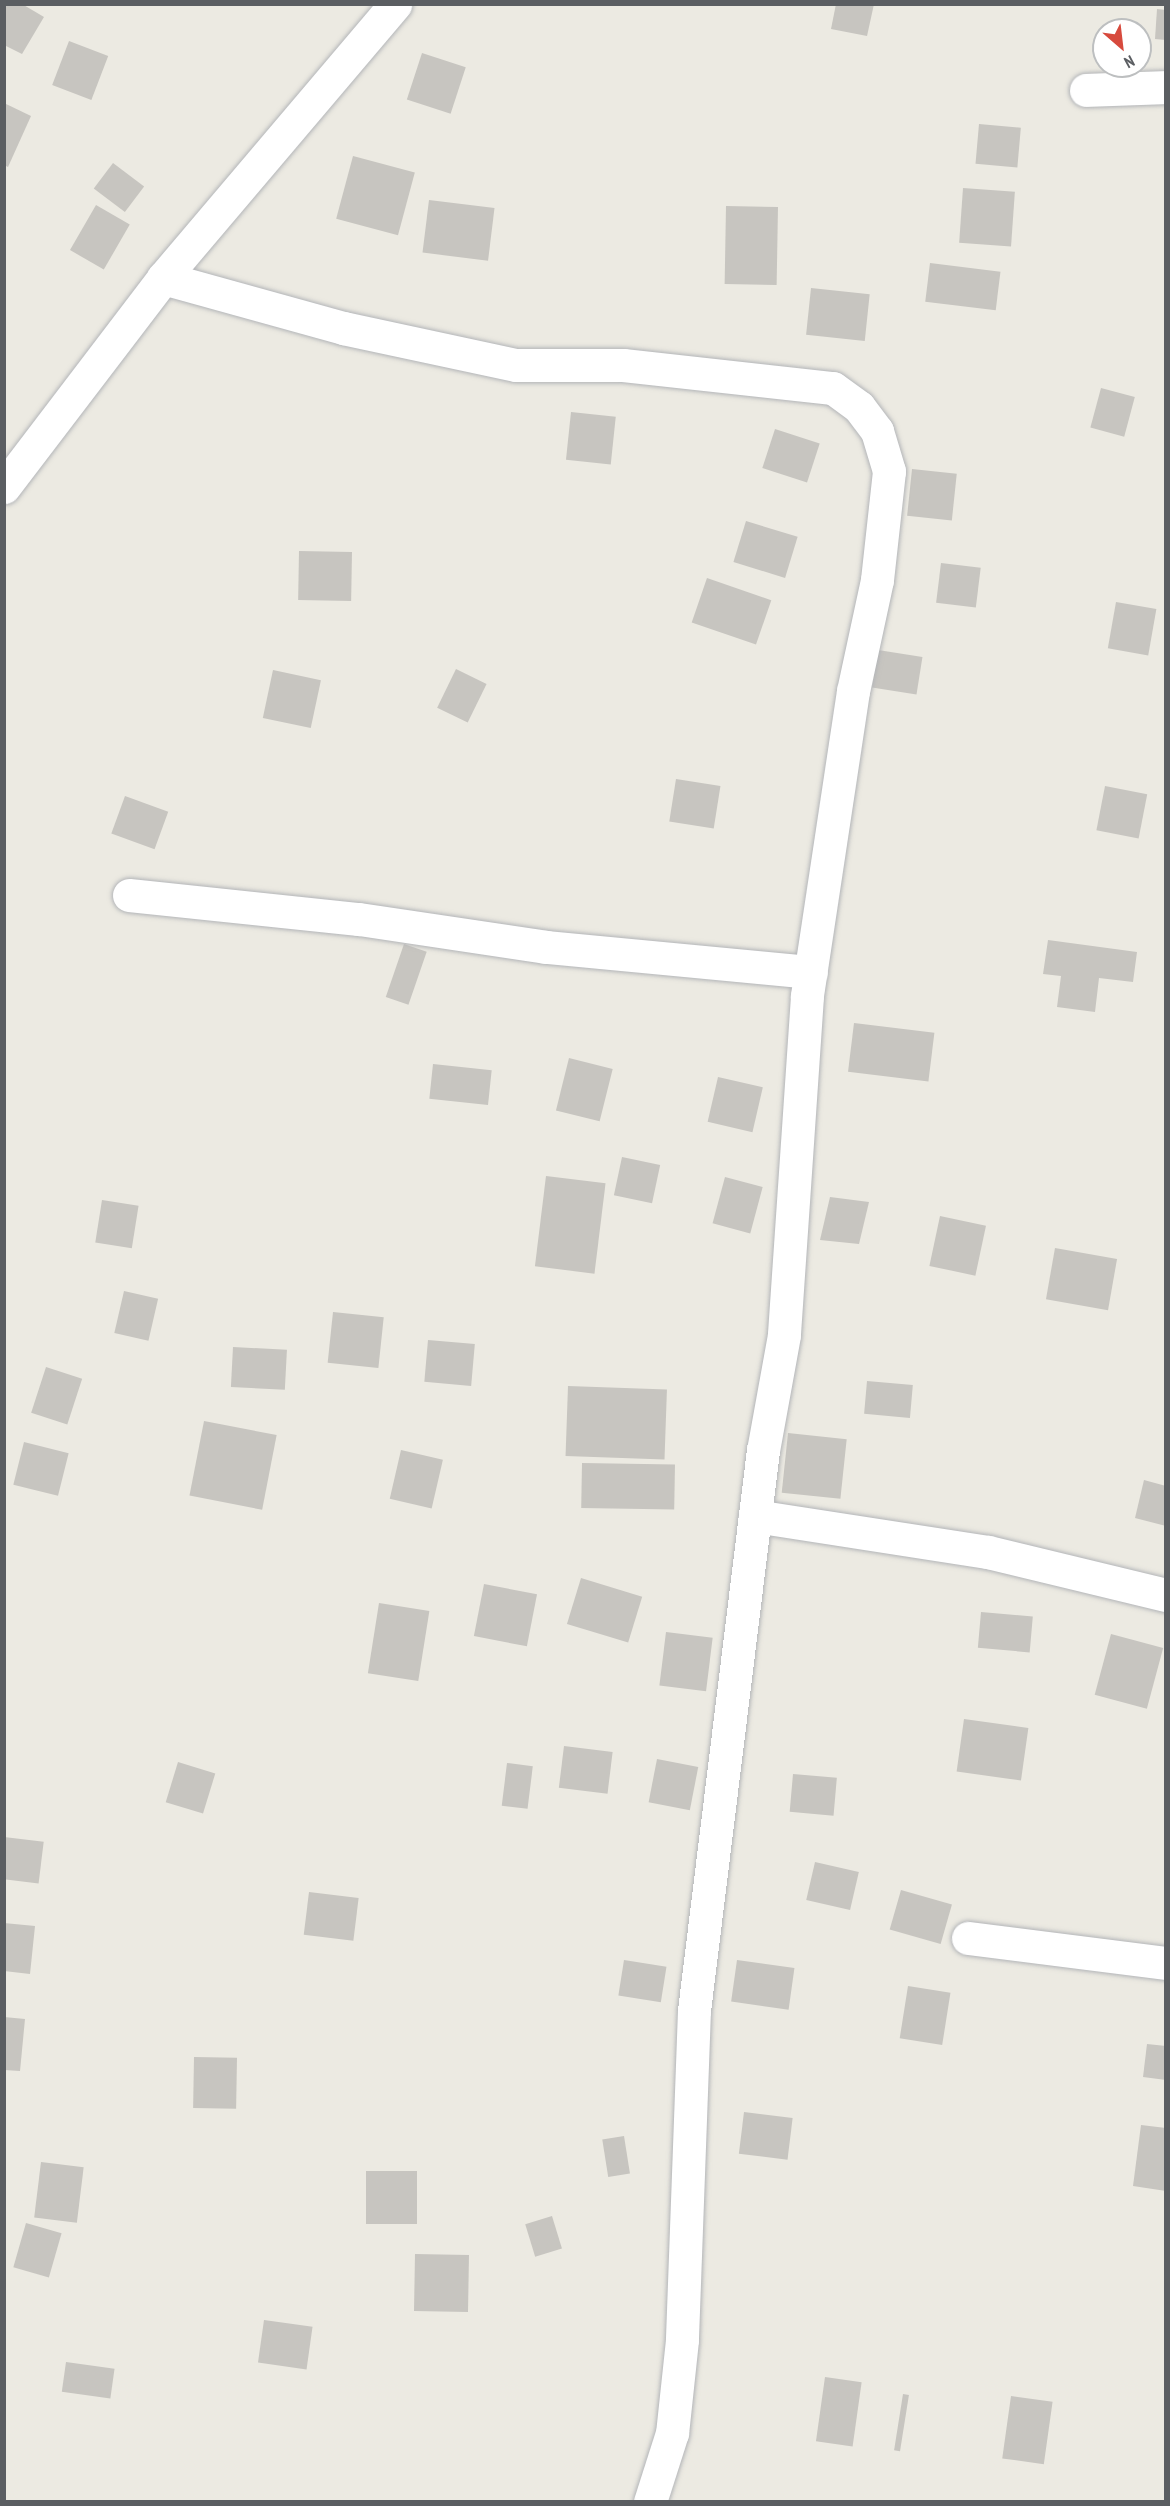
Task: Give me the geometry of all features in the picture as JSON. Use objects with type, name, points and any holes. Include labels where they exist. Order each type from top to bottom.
[{"type":"street","points":[[4,487],[163,278],[395,4]]},
{"type":"street","points":[[1086,90],[1166,87]]},
{"type":"street","points":[[163,278],[344,328],[516,365],[623,366],[772,378],[833,388],[858,408],[876,431],[889,471],[877,580],[853,691],[810,972],[789,1296],[755,1516],[694,2010],[682,2340],[672,2433],[650,2502]]},
{"type":"street","points":[[129,895],[359,919],[546,947],[810,972]]},
{"type":"street","points":[[755,1516],[988,1552],[1166,1594]]},
{"type":"street","points":[[968,1938],[1166,1963]]},
{"type":"building","points":[[4,4],[22,4],[44,17],[22,54],[4,45]]},
{"type":"building","points":[[836,4],[874,4],[867,36],[831,29]]},
{"type":"building","points":[[1157,9],[1166,10],[1166,40],[1155,39]]},
{"type":"building","points":[[69,41],[108,56],[91,100],[52,85]]},
{"type":"building","points":[[422,53],[466,67],[451,114],[407,100]]},
{"type":"building","points":[[4,103],[31,116],[8,167],[4,165]]},
{"type":"building","points":[[979,124],[1021,128],[1017,168],[976,164]]},
{"type":"building","points":[[353,156],[415,173],[398,235],[336,219]]},
{"type":"building","points":[[113,163],[144,186],[125,212],[94,189]]},
{"type":"building","points":[[963,188],[1015,192],[1011,246],[959,243]]},
{"type":"building","points":[[429,200],[495,208],[488,261],[423,253]]},
{"type":"building","points":[[96,205],[130,224],[104,270],[70,250]]},
{"type":"building","points":[[726,206],[778,207],[777,285],[725,284]]},
{"type":"building","points":[[930,263],[1000,272],[996,310],[925,302]]},
{"type":"building","points":[[811,288],[870,294],[865,341],[806,335]]},
{"type":"building","points":[[1101,388],[1135,397],[1124,437],[1090,428]]},
{"type":"building","points":[[571,412],[616,417],[611,464],[566,460]]},
{"type":"building","points":[[775,429],[820,444],[807,483],[762,468]]},
{"type":"building","points":[[912,469],[957,474],[952,520],[907,516]]},
{"type":"building","points":[[746,521],[798,537],[785,578],[733,562]]},
{"type":"building","points":[[299,551],[352,552],[351,601],[298,600]]},
{"type":"building","points":[[941,563],[981,568],[976,608],[936,603]]},
{"type":"building","points":[[707,578],[771,600],[756,645],[692,622]]},
{"type":"building","points":[[1116,602],[1156,609],[1148,655],[1108,648]]},
{"type":"building","points":[[878,650],[922,657],[917,695],[872,688]]},
{"type":"building","points":[[456,669],[487,684],[468,723],[437,708]]},
{"type":"building","points":[[273,670],[321,680],[311,728],[263,718]]},
{"type":"building","points":[[676,779],[720,786],[714,829],[669,821]]},
{"type":"building","points":[[1105,786],[1147,794],[1139,838],[1096,830]]},
{"type":"building","points":[[125,796],[168,812],[155,849],[111,834]]},
{"type":"building","points":[[1048,940],[1137,952],[1133,982],[1099,978],[1095,1012],[1057,1007],[1061,976],[1043,974]]},
{"type":"building","points":[[404,944],[427,952],[408,1005],[386,997]]},
{"type":"building","points":[[854,1023],[934,1033],[928,1082],[848,1072]]},
{"type":"building","points":[[569,1058],[613,1069],[600,1121],[556,1110]]},
{"type":"building","points":[[433,1064],[492,1070],[488,1105],[429,1099]]},
{"type":"building","points":[[718,1077],[763,1087],[752,1132],[708,1122]]},
{"type":"building","points":[[622,1157],[660,1165],[652,1203],[614,1195]]},
{"type":"building","points":[[546,1176],[606,1183],[594,1274],[535,1266]]},
{"type":"building","points":[[725,1177],[763,1187],[750,1233],[713,1223]]},
{"type":"building","points":[[830,1197],[869,1202],[859,1244],[820,1240]]},
{"type":"building","points":[[102,1200],[139,1206],[132,1248],[95,1242]]},
{"type":"building","points":[[940,1216],[986,1226],[975,1276],[929,1266]]},
{"type":"building","points":[[1055,1248],[1117,1259],[1108,1310],[1046,1299]]},
{"type":"building","points":[[124,1291],[158,1299],[148,1341],[114,1333]]},
{"type":"building","points":[[333,1312],[384,1317],[378,1368],[328,1363]]},
{"type":"building","points":[[428,1340],[475,1344],[471,1386],[424,1382]]},
{"type":"building","points":[[233,1347],[287,1350],[285,1390],[231,1387]]},
{"type":"building","points":[[46,1367],[82,1379],[67,1424],[31,1413]]},
{"type":"building","points":[[867,1381],[913,1385],[910,1418],[864,1414]]},
{"type":"building","points":[[568,1386],[667,1389],[664,1459],[566,1456]]},
{"type":"building","points":[[204,1421],[277,1435],[262,1510],[189,1496]]},
{"type":"building","points":[[788,1433],[847,1439],[840,1499],[782,1493]]},
{"type":"building","points":[[24,1442],[69,1453],[58,1496],[13,1485]]},
{"type":"building","points":[[401,1450],[443,1460],[432,1508],[390,1499]]},
{"type":"building","points":[[582,1463],[675,1465],[674,1510],[581,1508]]},
{"type":"building","points":[[1144,1480],[1166,1486],[1166,1526],[1135,1518]]},
{"type":"building","points":[[581,1578],[642,1597],[628,1643],[567,1624]]},
{"type":"building","points":[[484,1584],[537,1594],[527,1646],[474,1636]]},
{"type":"building","points":[[379,1603],[429,1611],[418,1681],[368,1673]]},
{"type":"building","points":[[981,1612],[1033,1617],[1030,1652],[978,1648]]},
{"type":"building","points":[[666,1632],[713,1638],[706,1691],[659,1686]]},
{"type":"building","points":[[1111,1634],[1163,1648],[1147,1709],[1095,1695]]},
{"type":"building","points":[[964,1719],[1028,1728],[1021,1781],[957,1771]]},
{"type":"building","points":[[564,1746],[613,1752],[608,1794],[559,1788]]},
{"type":"building","points":[[657,1759],[698,1767],[690,1810],[649,1802]]},
{"type":"building","points":[[178,1762],[215,1773],[203,1814],[166,1802]]},
{"type":"building","points":[[507,1763],[533,1766],[528,1809],[502,1806]]},
{"type":"building","points":[[793,1774],[837,1778],[834,1816],[790,1812]]},
{"type":"building","points":[[4,1837],[44,1842],[39,1884],[4,1879]]},
{"type":"building","points":[[815,1862],[859,1872],[850,1910],[806,1900]]},
{"type":"building","points":[[901,1890],[952,1905],[941,1944],[890,1929]]},
{"type":"building","points":[[309,1892],[359,1898],[353,1941],[304,1935]]},
{"type":"building","points":[[4,1923],[35,1926],[30,1974],[4,1971]]},
{"type":"building","points":[[624,1960],[666,1967],[661,2002],[618,1996]]},
{"type":"building","points":[[737,1960],[794,1968],[789,2010],[731,2002]]},
{"type":"building","points":[[908,1986],[950,1993],[942,2045],[900,2038]]},
{"type":"building","points":[[4,2017],[25,2019],[20,2071],[4,2070]]},
{"type":"building","points":[[1147,2044],[1166,2046],[1166,2080],[1143,2077]]},
{"type":"building","points":[[194,2057],[237,2058],[236,2109],[193,2108]]},
{"type":"building","points":[[744,2112],[793,2118],[788,2160],[739,2154]]},
{"type":"building","points":[[1141,2125],[1166,2128],[1166,2191],[1133,2186]]},
{"type":"building","points":[[624,2136],[630,2174],[608,2177],[602,2139]]},
{"type":"building","points":[[41,2162],[84,2167],[77,2223],[34,2218]]},
{"type":"building","points":[[366,2171],[417,2171],[417,2224],[366,2224]]},
{"type":"building","points":[[552,2216],[562,2249],[535,2257],[525,2224]]},
{"type":"building","points":[[26,2223],[62,2233],[49,2277],[13,2267]]},
{"type":"building","points":[[415,2254],[469,2255],[468,2312],[414,2311]]},
{"type":"building","points":[[264,2320],[313,2327],[307,2369],[258,2363]]},
{"type":"building","points":[[66,2362],[115,2369],[110,2399],[62,2392]]},
{"type":"building","points":[[825,2377],[862,2382],[853,2447],[816,2441]]},
{"type":"building","points":[[903,2394],[909,2395],[900,2451],[894,2450]]},
{"type":"building","points":[[1011,2396],[1053,2402],[1044,2464],[1002,2458]]}]
